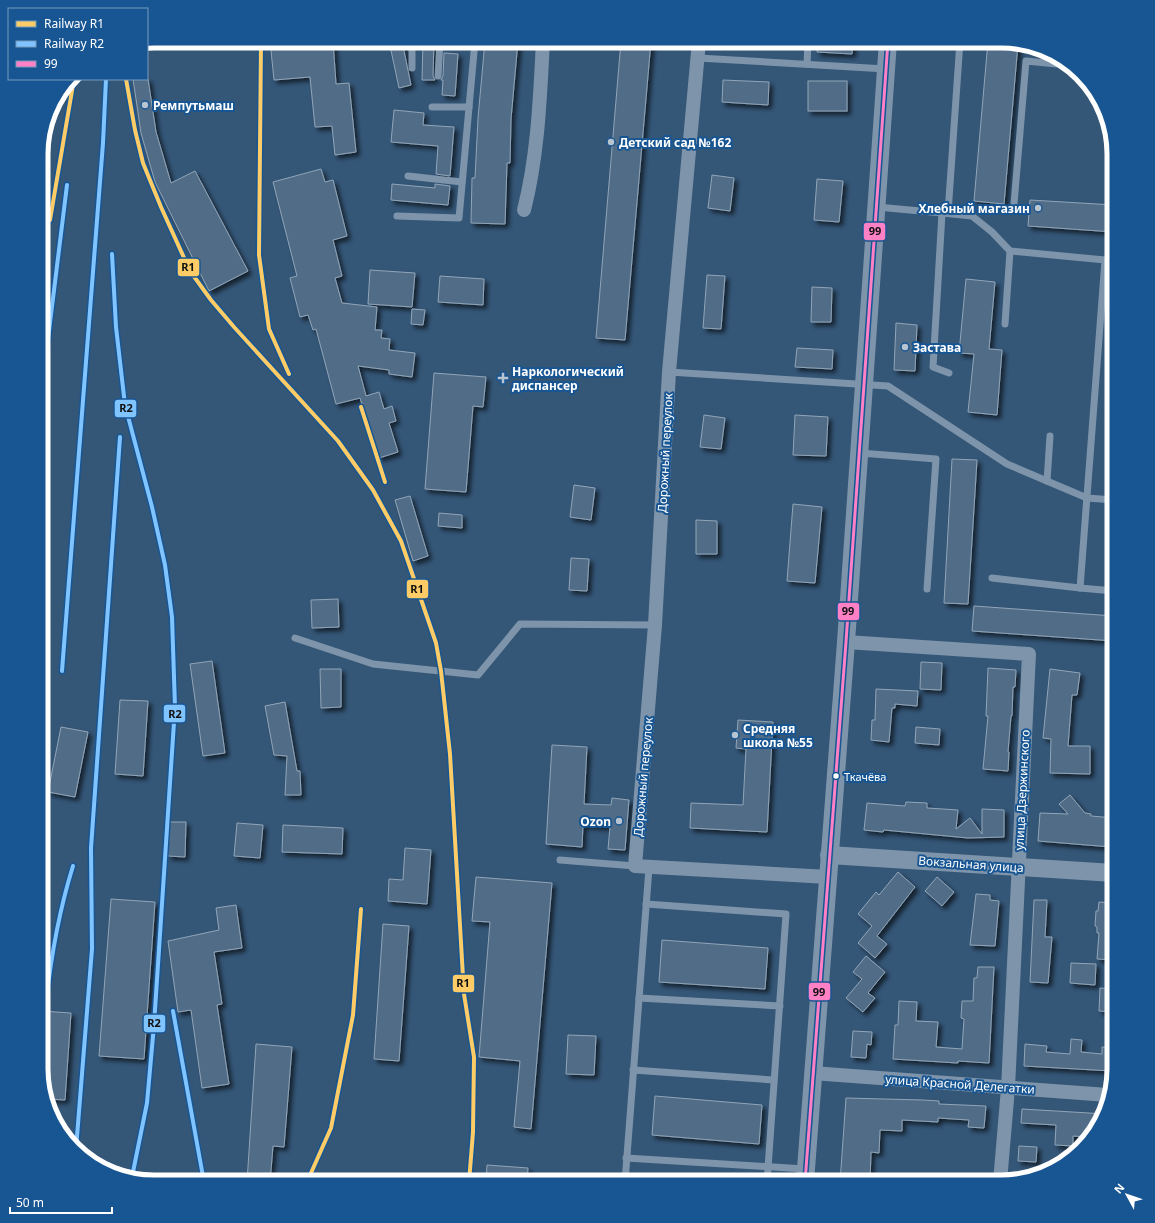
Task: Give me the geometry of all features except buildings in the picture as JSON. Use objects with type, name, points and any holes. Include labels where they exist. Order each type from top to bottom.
[{"type":"street","points":[[524,210],[534,167],[543,48]]},
{"type":"street","name":"Дорожный переулок","points":[[642,867],[669,372],[699,48]]},
{"type":"street","points":[[805,1175],[846,642],[858,453],[888,48]]},
{"type":"street","name":"улица Дзержинского","points":[[846,642],[1029,654],[1008,1088],[1001,1175]]},
{"type":"street","name":"Вокзальная улица","points":[[829,855],[1107,873]]},
{"type":"street","points":[[642,867],[828,877]]},
{"type":"street","name":"улица Красной Делегатки","points":[[812,1074],[1104,1095]]},
{"type":"lane","points":[[412,48],[412,68]]},
{"type":"lane","points":[[438,76],[440,48]]},
{"type":"lane","points":[[397,216],[459,218],[474,48]]},
{"type":"lane","points":[[807,64],[808,48]]},
{"type":"lane","points":[[949,373],[934,367],[945,213],[959,48]]},
{"type":"lane","points":[[698,58],[886,69]]},
{"type":"lane","points":[[1014,204],[1026,60],[1057,64]]},
{"type":"lane","points":[[432,107],[469,107]]},
{"type":"lane","points":[[408,176],[462,182]]},
{"type":"lane","points":[[877,207],[972,216],[992,232],[1010,251],[1105,260],[1080,588]]},
{"type":"lane","points":[[1005,324],[1010,251]]},
{"type":"lane","points":[[669,372],[888,386],[1007,464],[1087,498],[1107,499]]},
{"type":"lane","points":[[1047,481],[1050,436]]},
{"type":"lane","points":[[858,453],[936,459],[927,589]]},
{"type":"lane","points":[[992,578],[1107,590]]},
{"type":"lane","points":[[295,638],[373,664],[478,675],[520,624],[655,625]]},
{"type":"lane","points":[[560,860],[642,867],[646,904],[625,1175]]},
{"type":"lane","points":[[646,904],[786,914],[767,1175]]},
{"type":"lane","points":[[639,998],[780,1006]]},
{"type":"lane","points":[[633,1070],[774,1080]]},
{"type":"lane","points":[[626,1158],[768,1167],[801,1175]]},
{"type":"rail line","name":"R1","points":[[261,48],[259,255],[269,329],[289,374]]},
{"type":"rail line","name":"R2","points":[[62,671],[103,143],[106,80]]},
{"type":"rail line","name":"R1","points":[[126,80],[135,130],[143,163],[190,271],[211,300],[234,327],[338,441],[373,490],[401,541],[436,643],[441,671],[450,754],[464,994],[474,1057],[473,1132],[470,1175]]},
{"type":"rail line","name":"R1","points":[[50,220],[73,85]]},
{"type":"rail line","name":"R2","points":[[48,339],[67,185]]},
{"type":"rail line","name":"R2","points":[[112,254],[116,327],[125,405],[152,507],[165,565],[172,617],[175,707],[154,1025],[147,1103],[133,1173]]},
{"type":"rail line","name":"R1","points":[[361,407],[385,482]]},
{"type":"rail line","name":"R2","points":[[77,1142],[92,949],[91,848],[120,437]]},
{"type":"rail line","name":"R2","points":[[48,986],[56,934],[73,866]]},
{"type":"rail line","name":"R1","points":[[310,1175],[331,1128],[353,1015],[361,909]]},
{"type":"rail line","name":"R2","points":[[173,1011],[203,1175]]},
{"type":"transit line","name":"99","points":[[806,1175],[846,642],[888,48]]},
{"type":"place","name":"Ремпутьмаш","points":[[145,105]]},
{"type":"place","name":"Детский сад №162","points":[[611,142]]},
{"type":"place","name":"Хлебный магазин","points":[[1038,208]]},
{"type":"place","name":"Застава","points":[[905,347]]},
{"type":"place","name":"Наркологический диспансер","points":[[503,378]]},
{"type":"place","name":"Средняя школа №55","points":[[735,735]]},
{"type":"place","name":"Ткачёва","points":[[836,776]]},
{"type":"place","name":"Ozon","points":[[619,821]]}]
